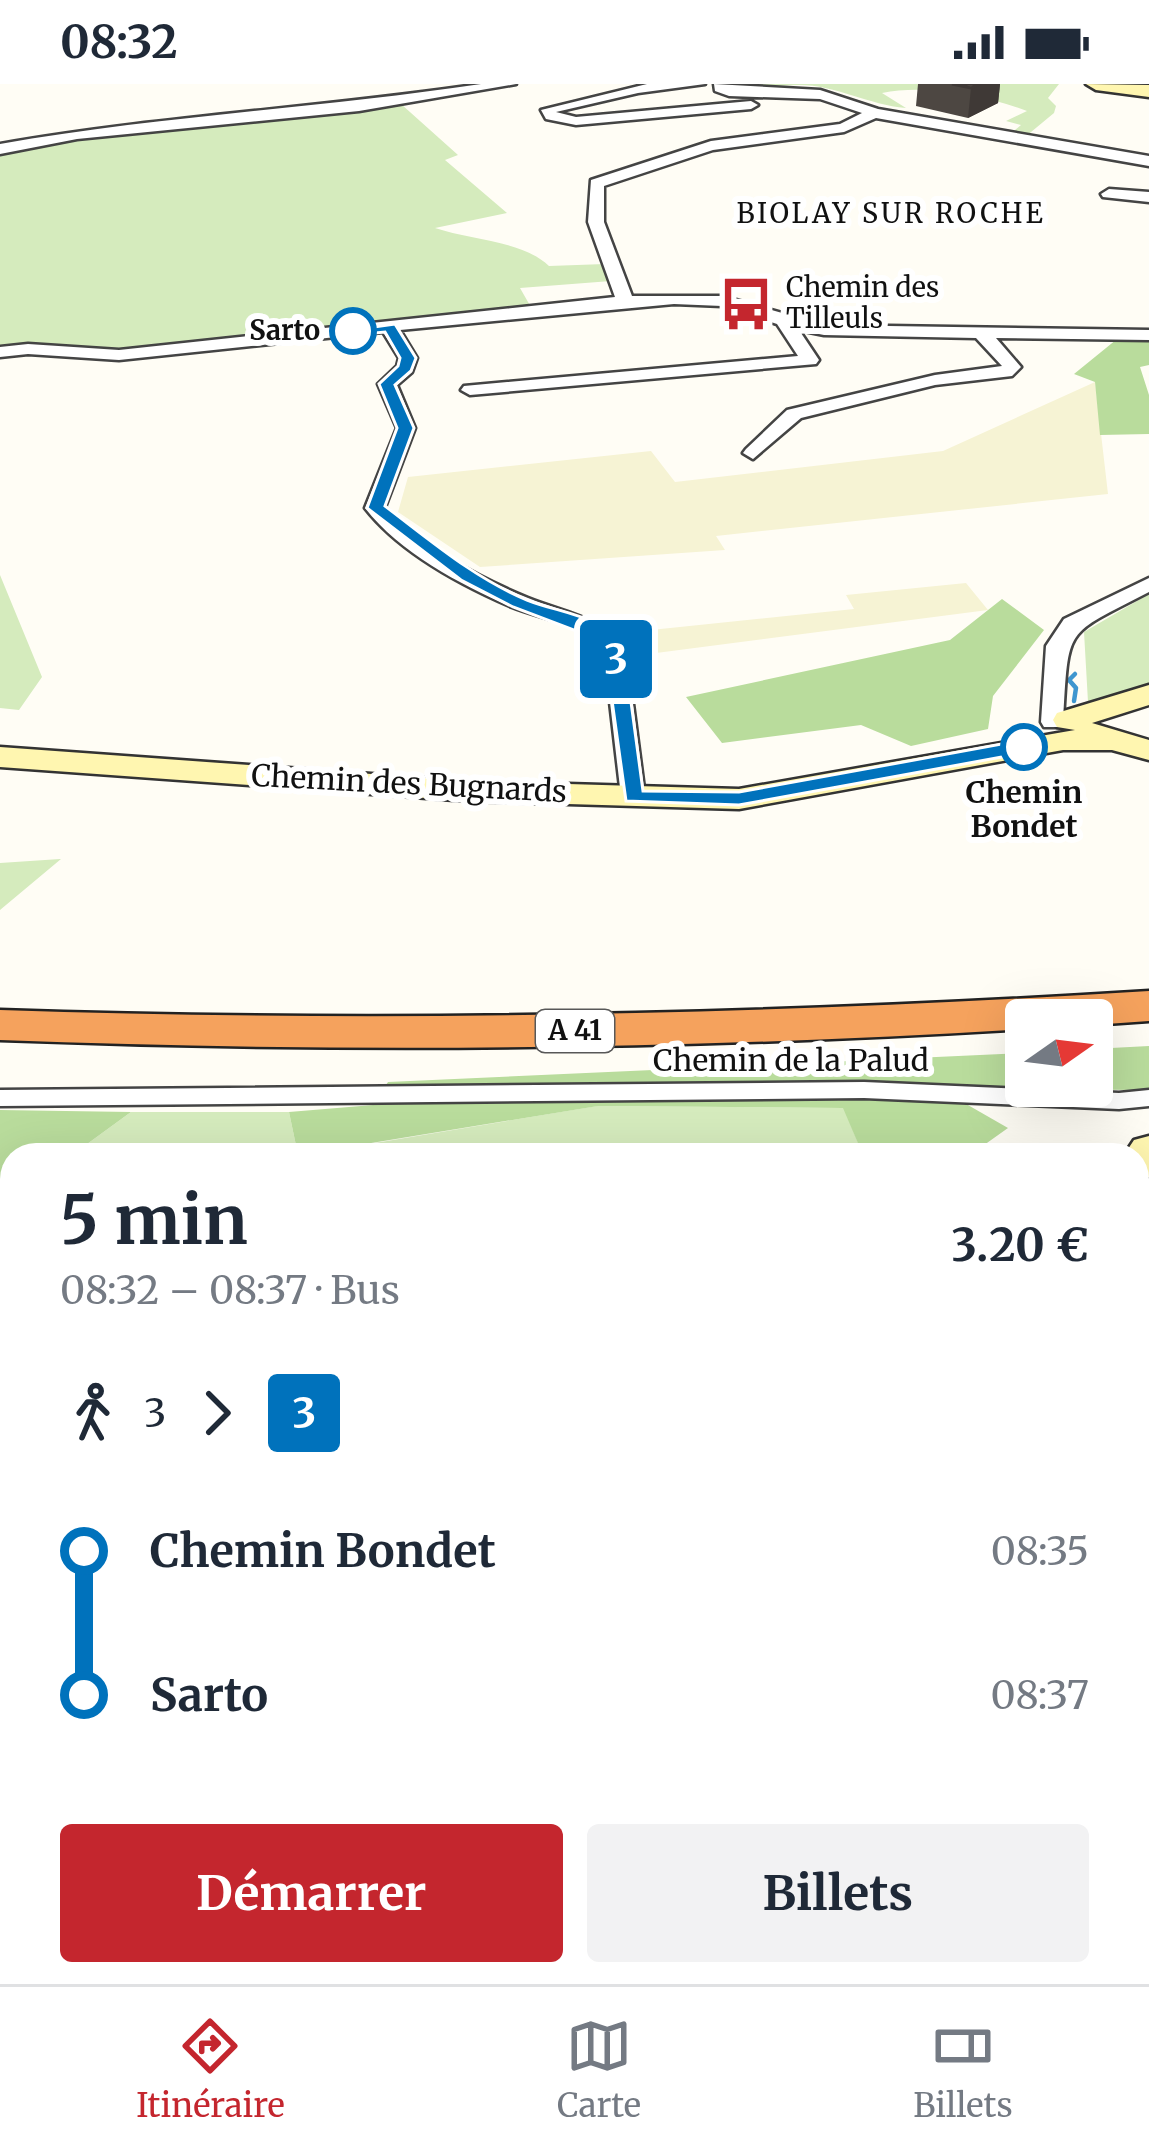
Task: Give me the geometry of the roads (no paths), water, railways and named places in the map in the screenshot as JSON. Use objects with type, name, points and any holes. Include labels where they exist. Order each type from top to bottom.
[{"type":"highway","name":"A 41","points":[[0,1025],[269,1032],[557,1032],[1149,1006]]},
{"type":"highway","points":[[1113,1034],[1149,1031]]},
{"type":"highway","name":"A 41","points":[[0,1053],[629,1056],[1005,1040]]},
{"type":"street","points":[[0,149],[77,135],[359,107],[509,84]]},
{"type":"street","points":[[698,84],[638,89],[548,110],[551,116],[576,121],[776,106]]},
{"type":"street","points":[[721,84],[729,92],[817,90],[850,98],[874,113],[1149,160]]},
{"type":"street","points":[[1096,84],[1149,91]]},
{"type":"street","points":[[625,301],[596,222],[596,183],[711,146],[844,128],[874,113]]},
{"type":"street","points":[[1109,194],[1149,196]]},
{"type":"street","points":[[0,352],[28,349],[119,356],[625,301],[724,302],[785,322],[849,331],[1149,334]]},
{"type":"street","points":[[470,391],[810,360],[785,322]]},
{"type":"street","points":[[389,327],[408,358],[406,368],[387,384],[406,428],[376,508],[467,576],[607,637],[615,650],[633,796]]},
{"type":"street","points":[[753,453],[794,413],[935,380],[1006,372],[1012,367],[1009,362],[979,331]]},
{"type":"street","points":[[1149,584],[1072,624],[1057,646],[1070,727],[1149,750]]},
{"type":"street","name":"Chemin des Bugnards","points":[[0,757],[468,791],[739,799],[1070,727],[1149,695]]},
{"type":"street","name":"Chemin de la Palud","points":[[0,1098],[864,1090],[1119,1101],[1149,1098]]},
{"type":"waterway","points":[[1074,701],[1076,688],[1069,680],[1075,674]]},
{"type":"place","name":"Chemin des Tilleuls","points":[[746,304]]},
{"type":"place","name":"Sarto","points":[[353,331]]},
{"type":"place","name":"Chemin Bondet","points":[[1024,747]]},
{"type":"district","name":"BIOLAY SUR ROCHE","points":[[891,214]]}]
